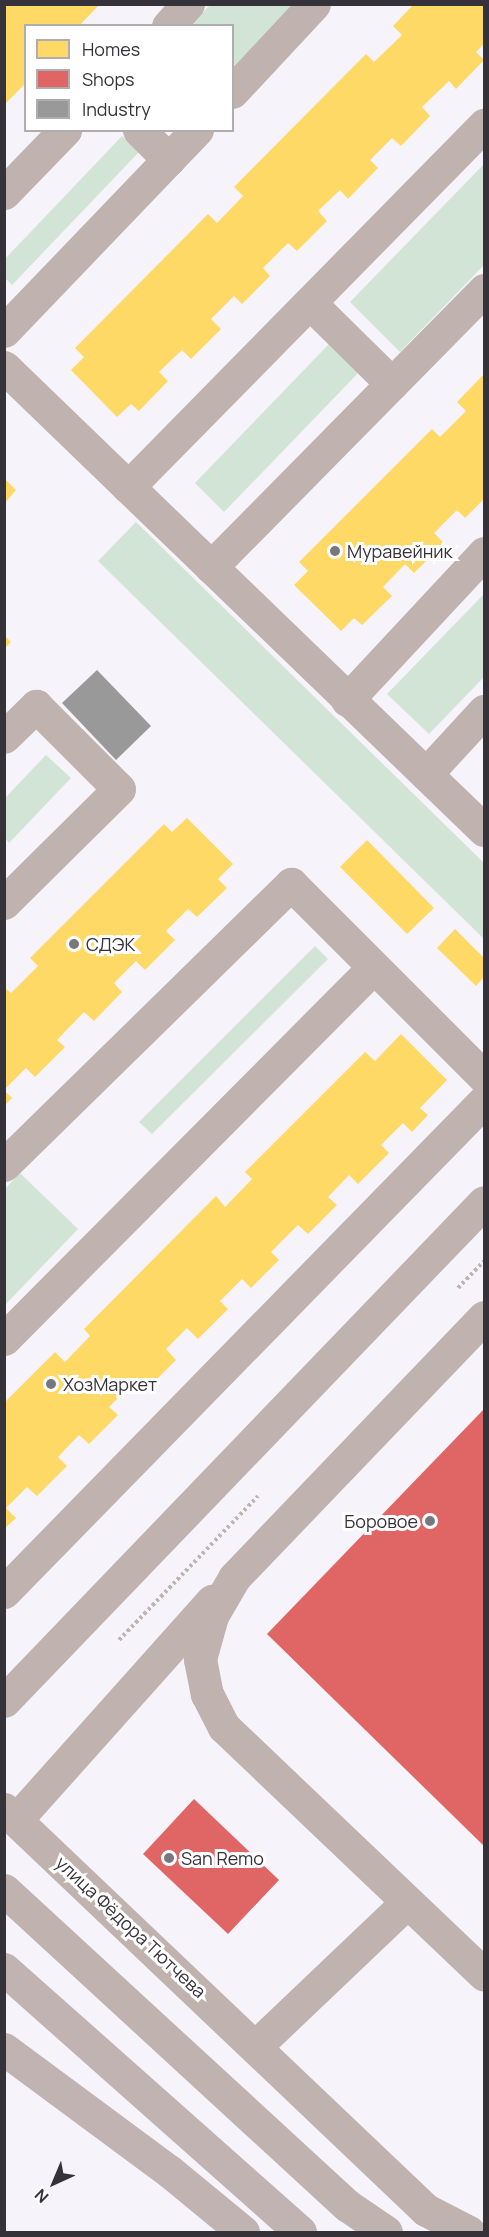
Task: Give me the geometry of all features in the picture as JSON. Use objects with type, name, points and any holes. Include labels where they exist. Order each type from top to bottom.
[{"type":"main road","points":[[4,1969],[300,2232]]},
{"type":"main road","points":[[4,2030],[168,2171],[243,2232]]},
{"type":"main road","points":[[4,2049],[168,2171]]},
{"type":"street","points":[[170,24],[188,4]]},
{"type":"street","points":[[234,90],[314,4]]},
{"type":"street","points":[[128,487],[484,125]]},
{"type":"street","points":[[4,193],[63,132]]},
{"type":"street","points":[[141,132],[169,160]]},
{"type":"street","points":[[4,331],[195,132]]},
{"type":"street","points":[[211,567],[484,290]]},
{"type":"street","points":[[310,303],[392,384]]},
{"type":"street","points":[[4,367],[484,830]]},
{"type":"street","points":[[347,700],[484,553]]},
{"type":"street","points":[[4,737],[36,706],[119,789],[4,903]]},
{"type":"street","points":[[426,774],[484,711]]},
{"type":"street","points":[[4,1165],[291,884],[372,969],[484,1077]]},
{"type":"street","points":[[4,1339],[372,969]]},
{"type":"street","points":[[4,1592],[484,1101]]},
{"type":"street","points":[[4,1701],[484,1202]]},
{"type":"street","points":[[10,1814],[484,1317]]},
{"type":"street","points":[[234,1578],[212,1616],[200,1659],[207,1694],[224,1727],[484,1975]]},
{"type":"street","name":"улица Фёдора Тютчева","points":[[10,1814],[257,2045],[426,2210],[469,2232]]},
{"type":"street","points":[[4,1890],[348,2206],[386,2232]]},
{"type":"street","points":[[257,2045],[406,1903]]},
{"type":"green space","points":[[210,5],[304,5],[234,77],[234,24],[192,24]]},
{"type":"green space","points":[[122,136],[139,152],[12,285],[5,278],[4,260]]},
{"type":"green space","points":[[484,164],[484,265],[400,352],[350,302]]},
{"type":"green space","points":[[331,342],[361,370],[224,512],[195,483]]},
{"type":"green space","points":[[136,522],[484,863],[484,939],[98,561]]},
{"type":"green space","points":[[484,594],[484,677],[429,734],[387,694]]},
{"type":"green space","points":[[46,755],[71,778],[9,843],[5,838],[5,798]]},
{"type":"green space","points":[[315,946],[328,959],[152,1134],[139,1122]]},
{"type":"green space","points":[[20,1173],[78,1229],[5,1305],[5,1189]]},
{"type":"building: Homes","points":[[4,4],[100,4],[81,24],[24,24],[24,85],[4,105]]},
{"type":"building: Homes","points":[[414,4],[484,4],[484,44],[476,52],[484,60],[456,89],[449,81],[422,107],[430,116],[401,146],[392,138],[370,160],[378,168],[348,199],[340,190],[318,211],[327,221],[297,251],[288,243],[263,268],[270,276],[242,304],[234,296],[211,319],[221,329],[191,359],[182,350],[159,372],[168,381],[139,411],[131,404],[117,417],[71,370],[84,357],[75,348],[208,214],[217,223],[243,196],[234,187],[366,54],[374,62],[402,35],[393,26]]},
{"type":"building: Homes","points":[[484,374],[484,499],[465,518],[457,510],[434,533],[444,543],[414,573],[405,564],[383,587],[392,596],[362,625],[354,618],[341,631],[294,585],[308,571],[299,562],[432,429],[440,437],[466,411],[457,402]]},
{"type":"building: Homes","points":[[5,479],[16,490],[5,503]]},
{"type":"building: Homes","points":[[4,635],[11,642],[4,649]]},
{"type":"building: Homes","points":[[187,818],[233,864],[218,879],[227,888],[197,917],[188,909],[166,931],[175,940],[145,970],[136,961],[114,983],[122,992],[94,1021],[84,1012],[57,1040],[65,1047],[35,1077],[26,1068],[4,1090],[4,987],[11,993],[38,966],[30,958],[164,824],[172,832]]},
{"type":"building: Homes","points":[[367,840],[434,908],[407,934],[340,867]]},
{"type":"building: Homes","points":[[455,929],[484,958],[484,977],[476,986],[437,948]]},
{"type":"building: Homes","points":[[401,1034],[447,1080],[420,1108],[428,1115],[412,1132],[403,1123],[381,1145],[389,1153],[358,1184],[349,1175],[328,1197],[337,1205],[308,1234],[298,1225],[271,1252],[279,1260],[251,1288],[242,1279],[220,1301],[228,1309],[198,1339],[187,1328],[166,1349],[176,1360],[146,1390],[136,1380],[109,1407],[118,1415],[89,1444],[79,1435],[58,1457],[67,1466],[37,1496],[27,1487],[6,1508],[16,1518],[4,1529],[4,1403],[55,1352],[65,1362],[90,1336],[84,1329],[216,1196],[225,1207],[252,1179],[245,1172],[365,1052],[375,1061]]},
{"type":"building: Homes","points":[[4,1090],[12,1098],[4,1106]]},
{"type":"building: Shops","name":"Боровое","points":[[484,1409],[484,1846],[267,1634]]},
{"type":"building: Shops","points":[[194,1799],[279,1880],[228,1934],[143,1854]]},
{"type":"building: Industry","points":[[97,670],[151,726],[116,760],[62,703]]},
{"type":"place","name":"Муравейник","points":[[335,551]]},
{"type":"place","name":"СДЭК","points":[[74,944]]},
{"type":"place","name":"ХозМаркет","points":[[51,1384]]},
{"type":"place","name":"Боровое","points":[[430,1521]]},
{"type":"place","name":"San Remo","points":[[169,1858]]}]
